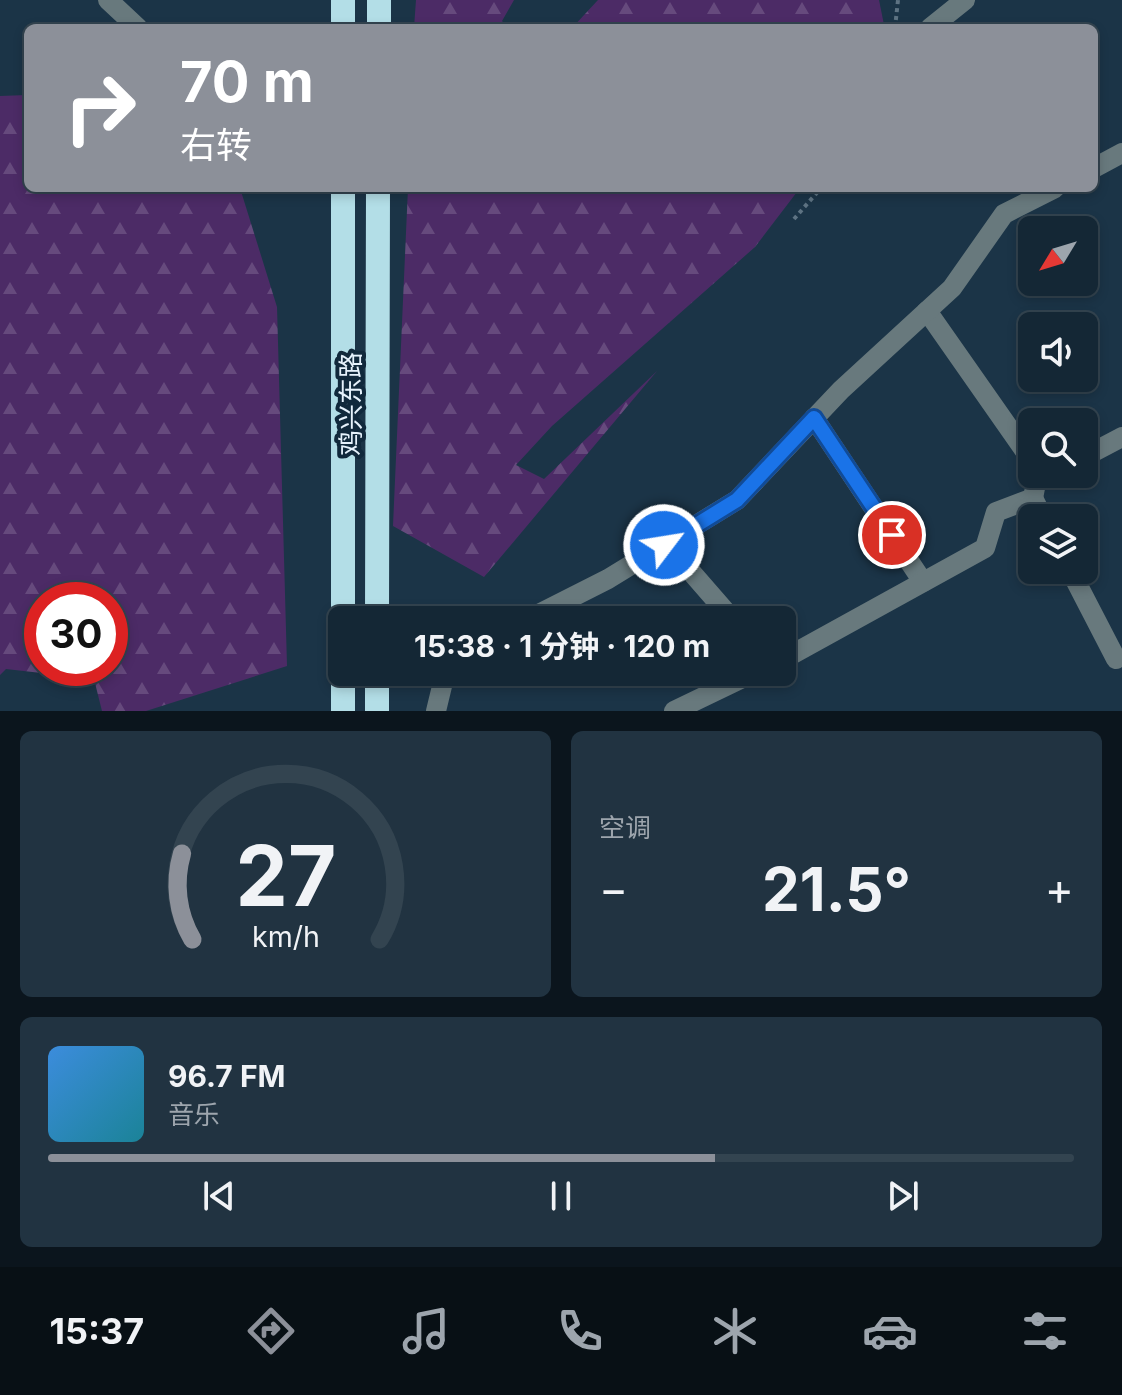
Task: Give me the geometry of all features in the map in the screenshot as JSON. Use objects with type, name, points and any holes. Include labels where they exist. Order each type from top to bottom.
[{"type":"highway","points":[[343,0],[343,24]]},
{"type":"highway","points":[[379,0],[379,24]]},
{"type":"highway","name":"鸡兴东路","points":[[343,192],[343,606]]},
{"type":"highway","name":"鸡兴东路","points":[[377,606],[378,192]]},
{"type":"highway","points":[[343,686],[343,711]]},
{"type":"highway","points":[[377,686],[377,711]]},
{"type":"street","points":[[108,0],[134,24]]},
{"type":"street","points":[[935,24],[965,0]]},
{"type":"street","points":[[1098,166],[1122,153]]},
{"type":"street","points":[[555,606],[608,579],[737,500],[841,390],[952,288],[1017,196]]},
{"type":"street","points":[[927,311],[1018,441]]},
{"type":"street","points":[[814,418],[923,582]]},
{"type":"street","points":[[1098,450],[1122,437]]},
{"type":"street","points":[[1035,488],[1033,498],[1036,504]]},
{"type":"street","points":[[796,649],[985,548],[996,512],[1033,498]]},
{"type":"street","points":[[640,560],[686,566],[721,606]]},
{"type":"street","points":[[1077,584],[1116,659]]},
{"type":"street","points":[[436,711],[442,686]]},
{"type":"street","points":[[674,711],[726,686]]},
{"type":"path","points":[[895,24],[898,0]]},
{"type":"path","points":[[794,219],[818,192]]},
{"type":"green space","points":[[416,0],[514,0],[502,21],[505,24],[414,24]]},
{"type":"green space","points":[[598,0],[879,0],[884,24],[576,24]]},
{"type":"green space","points":[[24,95],[24,192],[241,192],[277,307],[287,666],[146,711],[102,711],[96,686],[128,686],[128,582],[24,582],[24,671],[6,669],[0,675],[0,96]]},
{"type":"green space","points":[[408,192],[797,192],[755,247],[552,426],[516,465],[544,479],[657,371],[484,577],[393,526]]},
{"type":"route","points":[[664,545],[737,500],[814,418],[892,535]]}]
